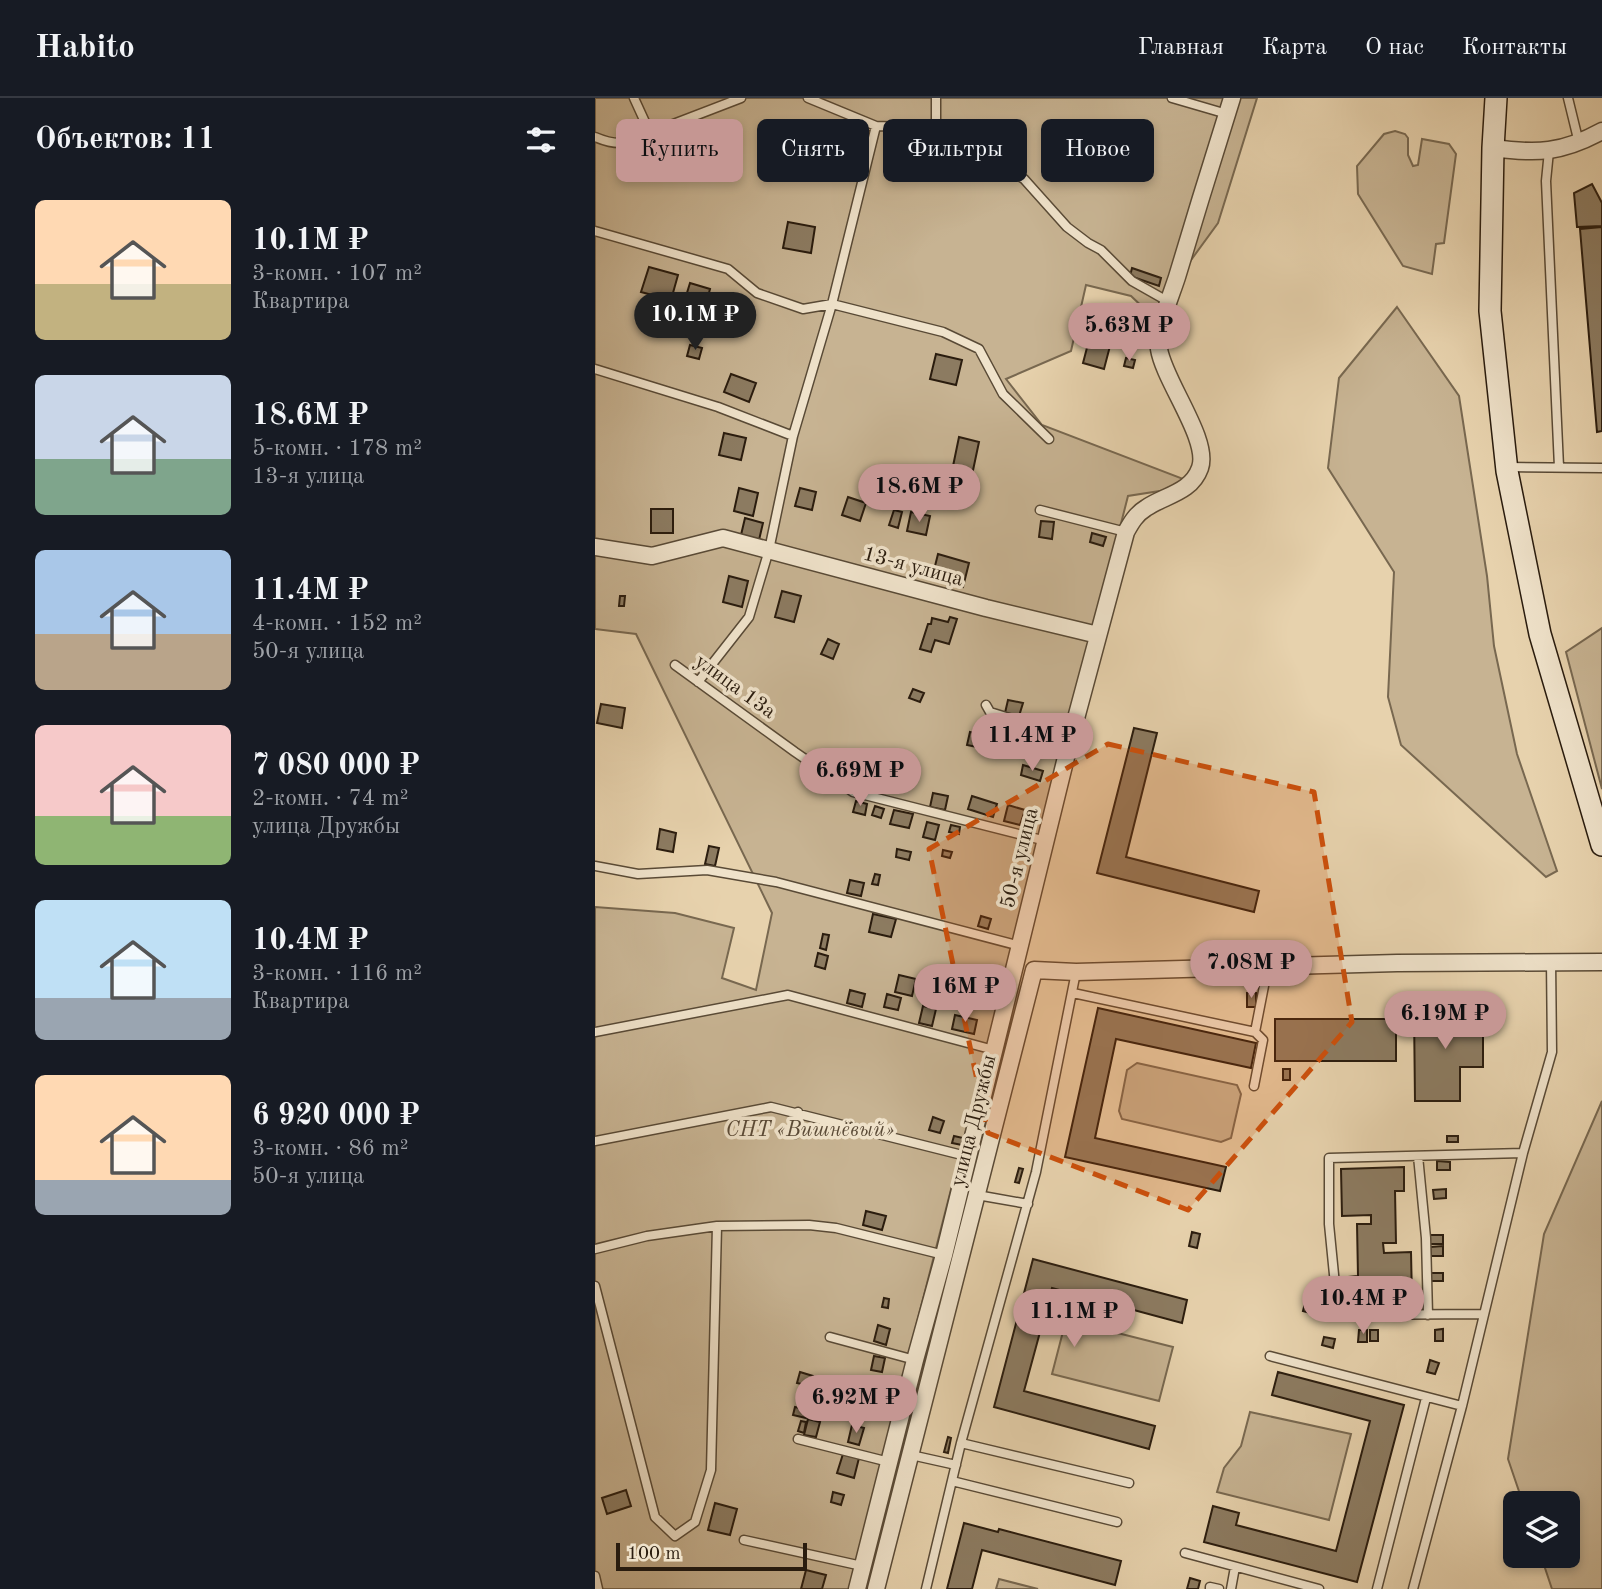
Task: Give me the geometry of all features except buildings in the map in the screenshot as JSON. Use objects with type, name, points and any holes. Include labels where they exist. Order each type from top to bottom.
[{"type":"street","name":"50-я улица","points":[[857,1589],[944,1255],[1070,737],[1126,532],[1133,519],[1146,508],[1189,486],[1202,461],[1199,442],[1163,364],[1158,346],[1232,98]]},
{"type":"street","points":[[1496,98],[1490,311],[1507,467],[1540,634],[1602,845]]},
{"type":"street","points":[[1493,148],[1529,153],[1549,151],[1579,144],[1602,131]]},
{"type":"street","name":"13-я улица","points":[[595,547],[652,556],[723,538],[985,608],[1098,635]]},
{"type":"street","name":"улица Дружбы","points":[[876,1589],[1034,970],[1076,972],[1602,962]]},
{"type":"lane","points":[[634,98],[644,119]]},
{"type":"lane","points":[[686,119],[741,98]]},
{"type":"lane","points":[[808,98],[876,126],[883,126]]},
{"type":"lane","points":[[936,98],[936,119]]},
{"type":"lane","points":[[1172,98],[1227,114]]},
{"type":"lane","points":[[1568,98],[1579,144]]},
{"type":"lane","points":[[698,682],[749,617],[769,550],[793,436],[832,304],[876,126]]},
{"type":"lane","points":[[595,137],[616,143]]},
{"type":"lane","points":[[1549,151],[1546,181],[1559,467]]},
{"type":"lane","points":[[1027,182],[1067,227],[1101,250],[1132,281],[1169,302]]},
{"type":"lane","points":[[595,231],[727,269],[757,293],[803,309],[832,304],[943,332],[979,349],[1003,394],[1049,439]]},
{"type":"lane","points":[[595,369],[718,407],[793,436]]},
{"type":"lane","points":[[1507,467],[1602,468]]},
{"type":"lane","points":[[1040,510],[1126,532]]},
{"type":"lane","name":"улица 13а","points":[[675,665],[853,792],[1046,841]]},
{"type":"lane","points":[[986,705],[990,712],[1070,737]]},
{"type":"lane","points":[[595,866],[638,874],[707,870],[762,880],[1020,946]]},
{"type":"lane","points":[[1413,1589],[1462,1406],[1482,1314],[1523,1153],[1552,1052],[1551,961]]},
{"type":"lane","points":[[1255,1032],[1265,967]]},
{"type":"lane","points":[[926,1589],[961,1443],[1028,1204],[1076,972]]},
{"type":"lane","points":[[1073,993],[1255,1032],[1263,1040],[1254,1086]]},
{"type":"lane","points":[[595,1031],[788,995],[993,1050]]},
{"type":"lane","points":[[595,1141],[771,1107],[967,1156]]},
{"type":"lane","points":[[795,1134],[798,1112]]},
{"type":"lane","points":[[1482,1314],[1338,1315],[1329,1224],[1329,1158],[1523,1153]]},
{"type":"lane","points":[[1418,1156],[1426,1238],[1428,1315]]},
{"type":"lane","points":[[977,1195],[1028,1204]]},
{"type":"lane","points":[[595,1249],[647,1236],[717,1226],[809,1224],[836,1228],[944,1255]]},
{"type":"lane","points":[[595,1286],[598,1309],[655,1517],[675,1536],[695,1522],[711,1470],[717,1226]]},
{"type":"lane","points":[[829,1337],[915,1360]]},
{"type":"lane","points":[[1270,1356],[1462,1406]]},
{"type":"lane","points":[[1377,1589],[1426,1398]]},
{"type":"lane","points":[[797,1439],[889,1462]]},
{"type":"lane","points":[[961,1443],[1129,1483]]},
{"type":"lane","points":[[911,1455],[956,1465]]},
{"type":"lane","points":[[952,1482],[1117,1521]]},
{"type":"lane","points":[[744,1540],[862,1566]]},
{"type":"lane","points":[[1185,1553],[1319,1589]]},
{"type":"lane","points":[[1231,1589],[1235,1567]]},
{"type":"lane","points":[[595,1576],[598,1589]]},
{"type":"lane","points":[[1210,1589],[1219,1589]]},
{"type":"highlighted area","points":[[1108,744],[1314,792],[1352,1022],[1188,1210],[988,1133],[929,849]]},
{"type":"green space","name":"СНТ «Вишнёвый»","points":[[595,98],[1257,98],[1218,223],[1151,315],[1131,296],[1086,285],[1071,351],[1006,379],[1042,425],[1186,480],[1166,490],[1128,496],[849,1589],[595,1589],[595,907],[675,913],[734,928],[722,978],[756,990],[772,913],[636,634],[595,629]]},
{"type":"green space","points":[[1395,131],[1408,138],[1408,155],[1413,166],[1418,165],[1422,139],[1449,144],[1456,154],[1444,243],[1436,244],[1432,274],[1403,266],[1358,194],[1357,166],[1384,134]]},
{"type":"green space","points":[[1397,307],[1459,396],[1487,576],[1494,646],[1517,754],[1557,871],[1546,877],[1401,745],[1388,697],[1394,572],[1328,468],[1339,378]]},
{"type":"green space","points":[[1602,628],[1602,789],[1566,652]]},
{"type":"green space","points":[[1137,1063],[1237,1085],[1241,1094],[1231,1138],[1221,1142],[1122,1119],[1119,1111],[1127,1070]]},
{"type":"green space","points":[[1602,1101],[1602,1589],[1552,1589],[1545,1568],[1580,1568],[1580,1491],[1519,1491],[1508,1459],[1544,1234]]},
{"type":"green space","points":[[1066,1320],[1173,1347],[1159,1401],[1052,1374]]},
{"type":"green space","points":[[1250,1412],[1351,1434],[1329,1520],[1217,1492],[1224,1468],[1241,1446]]},
{"type":"green space","points":[[999,1579],[1038,1589],[996,1589]]}]
